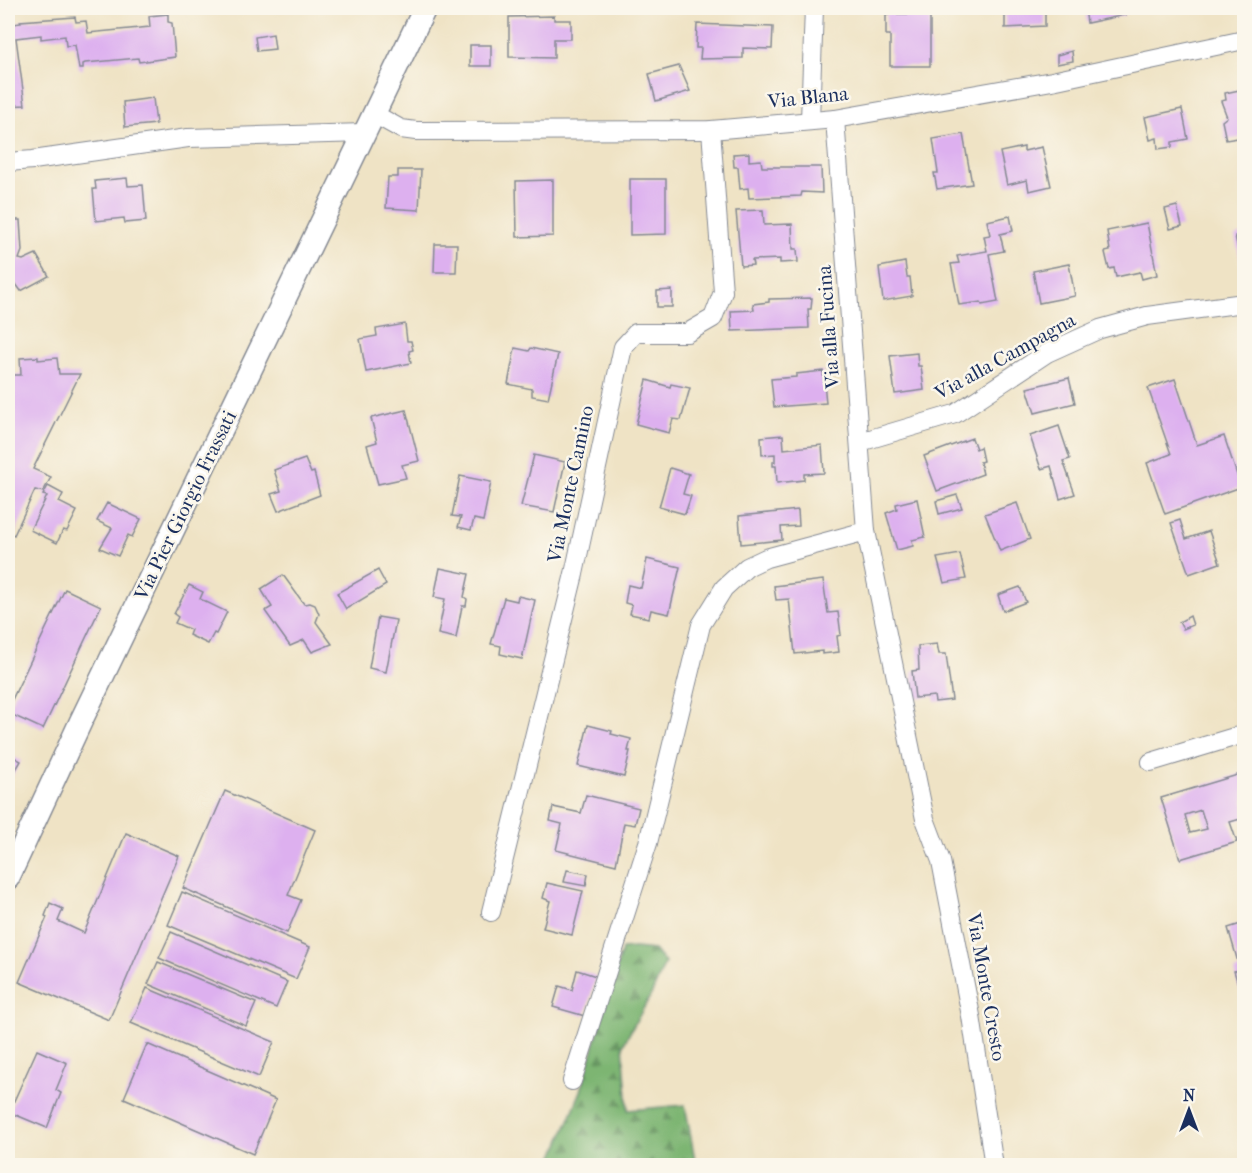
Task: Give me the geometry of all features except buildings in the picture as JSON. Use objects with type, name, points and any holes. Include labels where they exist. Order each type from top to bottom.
[{"type":"street","name":"Via Pier Giorgio Frassati","points":[[8,878],[81,721],[425,8]]},
{"type":"street","points":[[810,120],[814,8]]},
{"type":"street","name":"Via Blana","points":[[369,124],[416,131],[711,129],[835,119],[1052,81],[1245,40]]},
{"type":"street","name":"Via alla Fucina","points":[[835,119],[866,531]]},
{"type":"street","points":[[8,162],[188,138],[369,124]]},
{"type":"street","name":"Via Monte Camino","points":[[491,912],[574,574],[623,347],[636,333],[687,333],[713,318],[723,292],[711,129]]},
{"type":"street","name":"Via alla Campagna","points":[[860,442],[955,414],[1047,352],[1100,329],[1147,316],[1245,303]]},
{"type":"street","points":[[572,1081],[648,843],[701,624],[724,588],[747,567],[766,558],[866,531]]},
{"type":"street","name":"Via Monte Cresto","points":[[866,531],[925,819],[944,872],[971,1016],[994,1166]]},
{"type":"street","points":[[1151,762],[1245,734]]},
{"type":"green space","points":[[622,949],[654,950],[665,963],[652,993],[623,1045],[628,1110],[685,1105],[696,1165],[550,1166],[581,1091]]}]
